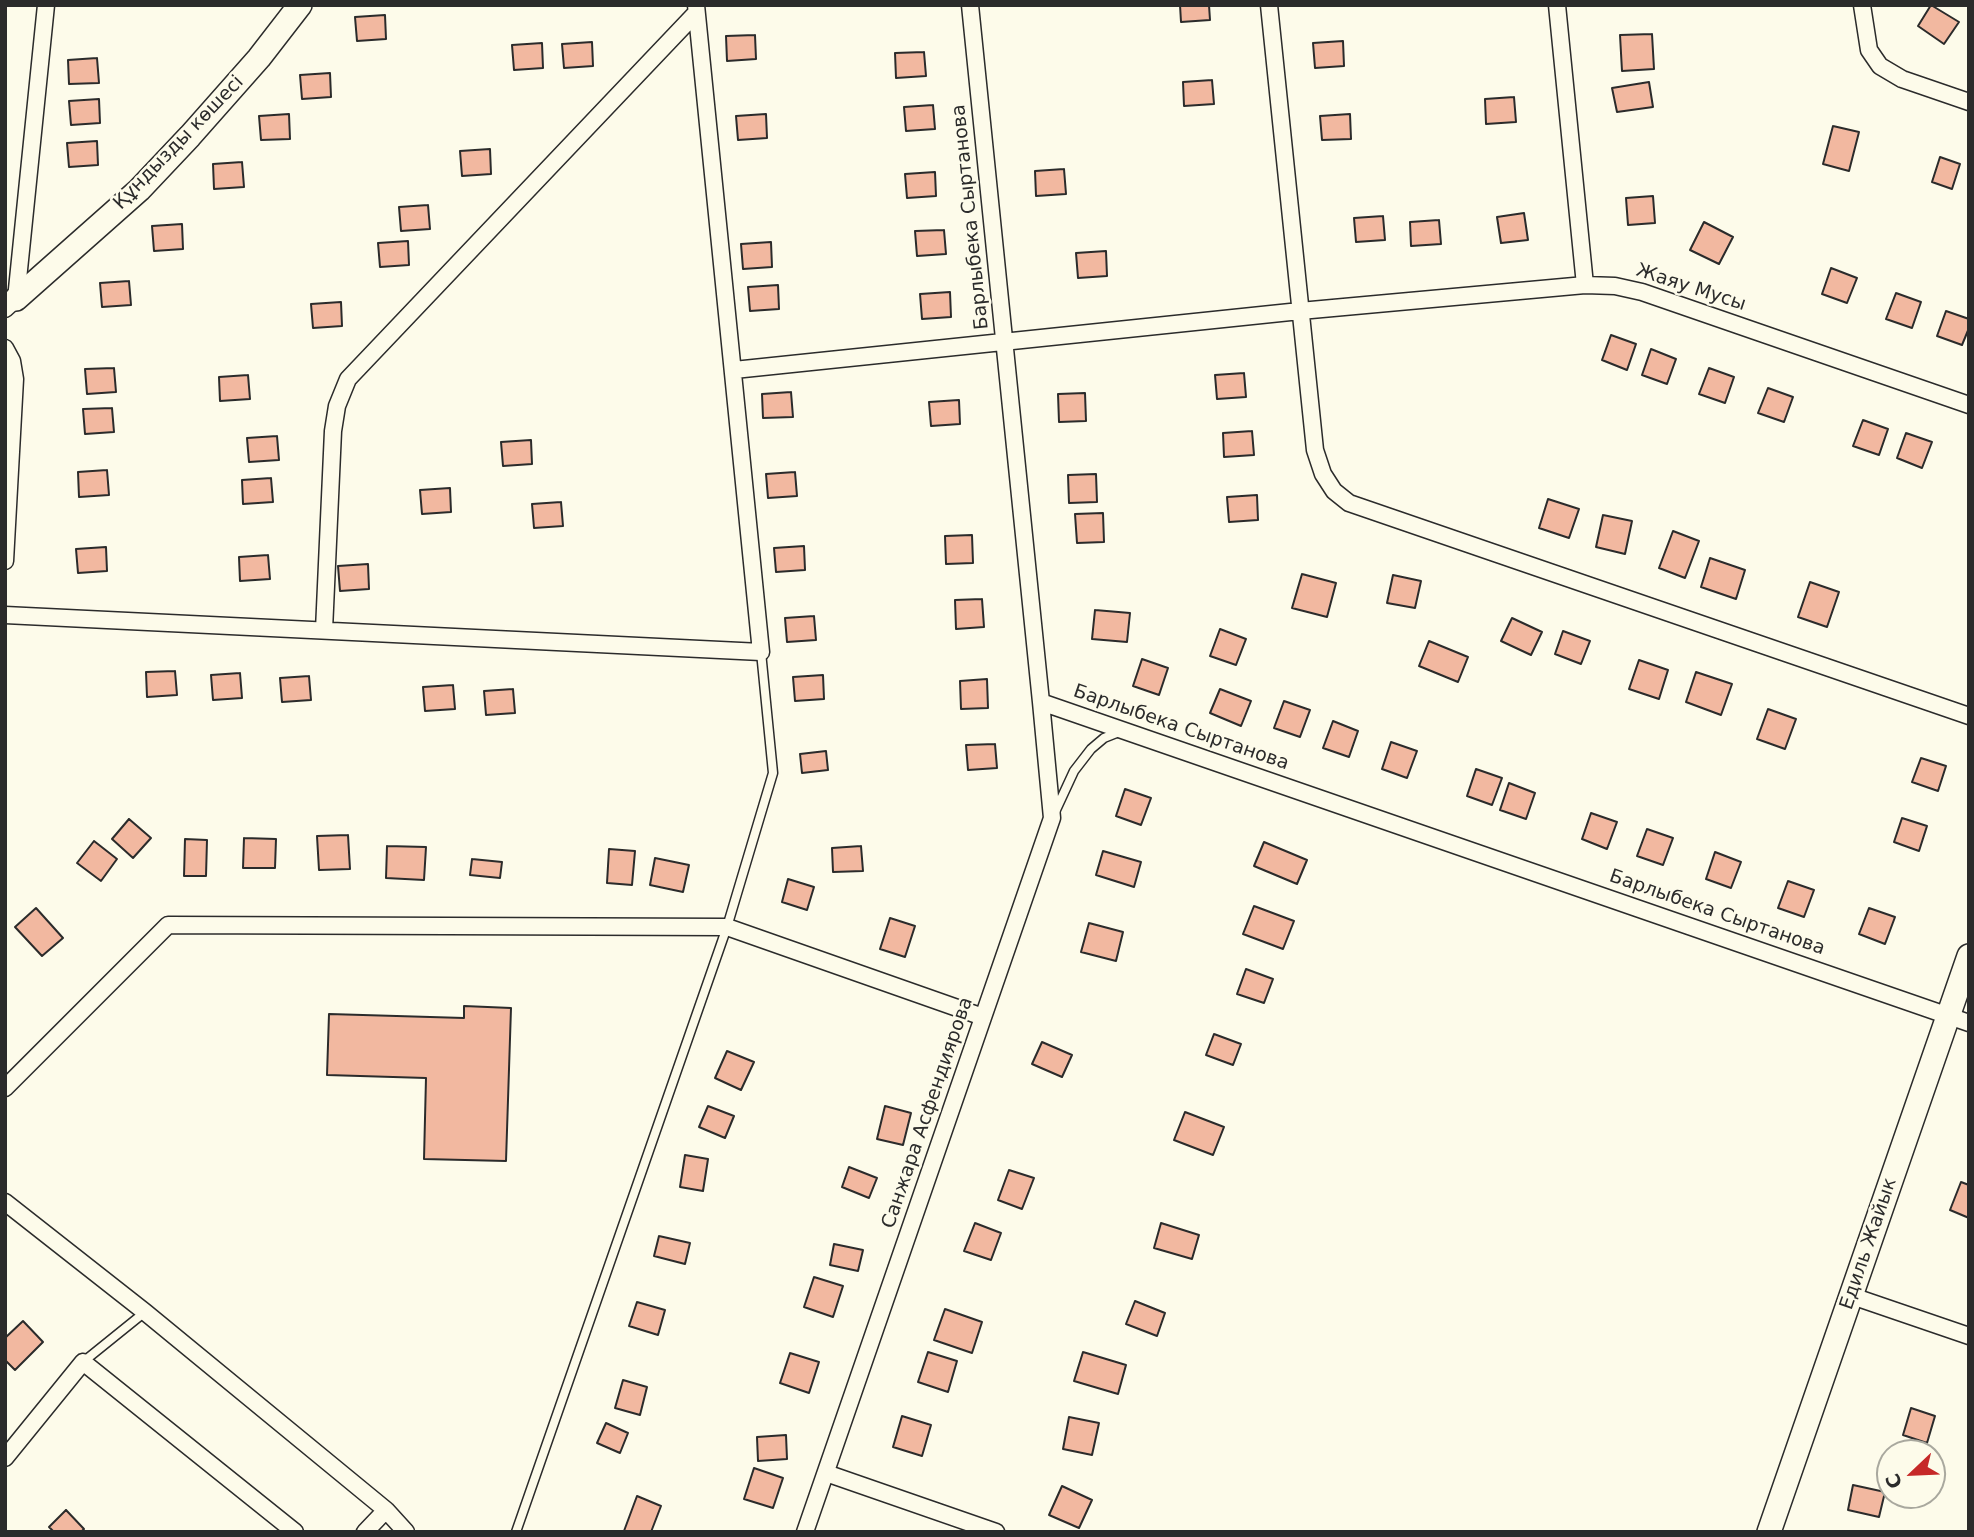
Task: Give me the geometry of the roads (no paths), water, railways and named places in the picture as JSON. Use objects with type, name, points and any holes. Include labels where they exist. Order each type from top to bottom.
[{"type":"street","points":[[11,304],[46,5]]},
{"type":"street","name":"Құндызды көшесі","points":[[11,304],[139,190],[259,58],[300,5]]},
{"type":"street","name":"Барлыбека Сыртанова","points":[[970,5],[1041,702],[1958,1019]]},
{"type":"street","points":[[1269,5],[1315,450],[1323,474],[1334,491],[1349,503],[1969,716]]},
{"type":"street","points":[[1557,5],[1586,285]]},
{"type":"street","points":[[1861,5],[1869,50],[1880,65],[1902,79],[1969,102]]},
{"type":"street","points":[[5,615],[761,652],[696,9]]},
{"type":"street","points":[[324,631],[333,431],[337,406],[348,379],[696,9]]},
{"type":"street","name":"Жаяу Мусы","points":[[734,370],[1300,311],[1586,285],[1615,286],[1642,292],[1969,405]]},
{"type":"street","points":[[5,348],[12,361],[15,379],[5,561]]},
{"type":"street","name":"Санжара Асфендиярова","points":[[805,1532],[1052,818],[1041,702]]},
{"type":"street","points":[[5,1088],[168,926],[727,927],[983,1017]]},
{"type":"street","name":"Едиль Жайык","points":[[1769,1532],[1852,1296],[1958,1019],[1969,956]]},
{"type":"street","points":[[5,1202],[145,1312],[386,1510],[407,1532]]},
{"type":"street","points":[[1852,1296],[1969,1336]]},
{"type":"street","points":[[5,1458],[83,1362],[295,1532]]},
{"type":"street","points":[[826,1473],[996,1532]]},
{"type":"street","points":[[365,1532],[386,1510]]},
{"type":"lane","points":[[516,1532],[727,927],[773,773],[761,652]]},
{"type":"lane","points":[[1052,818],[1074,771],[1091,749],[1104,738],[1122,730]]},
{"type":"lane","points":[[83,1362],[145,1312]]}]
